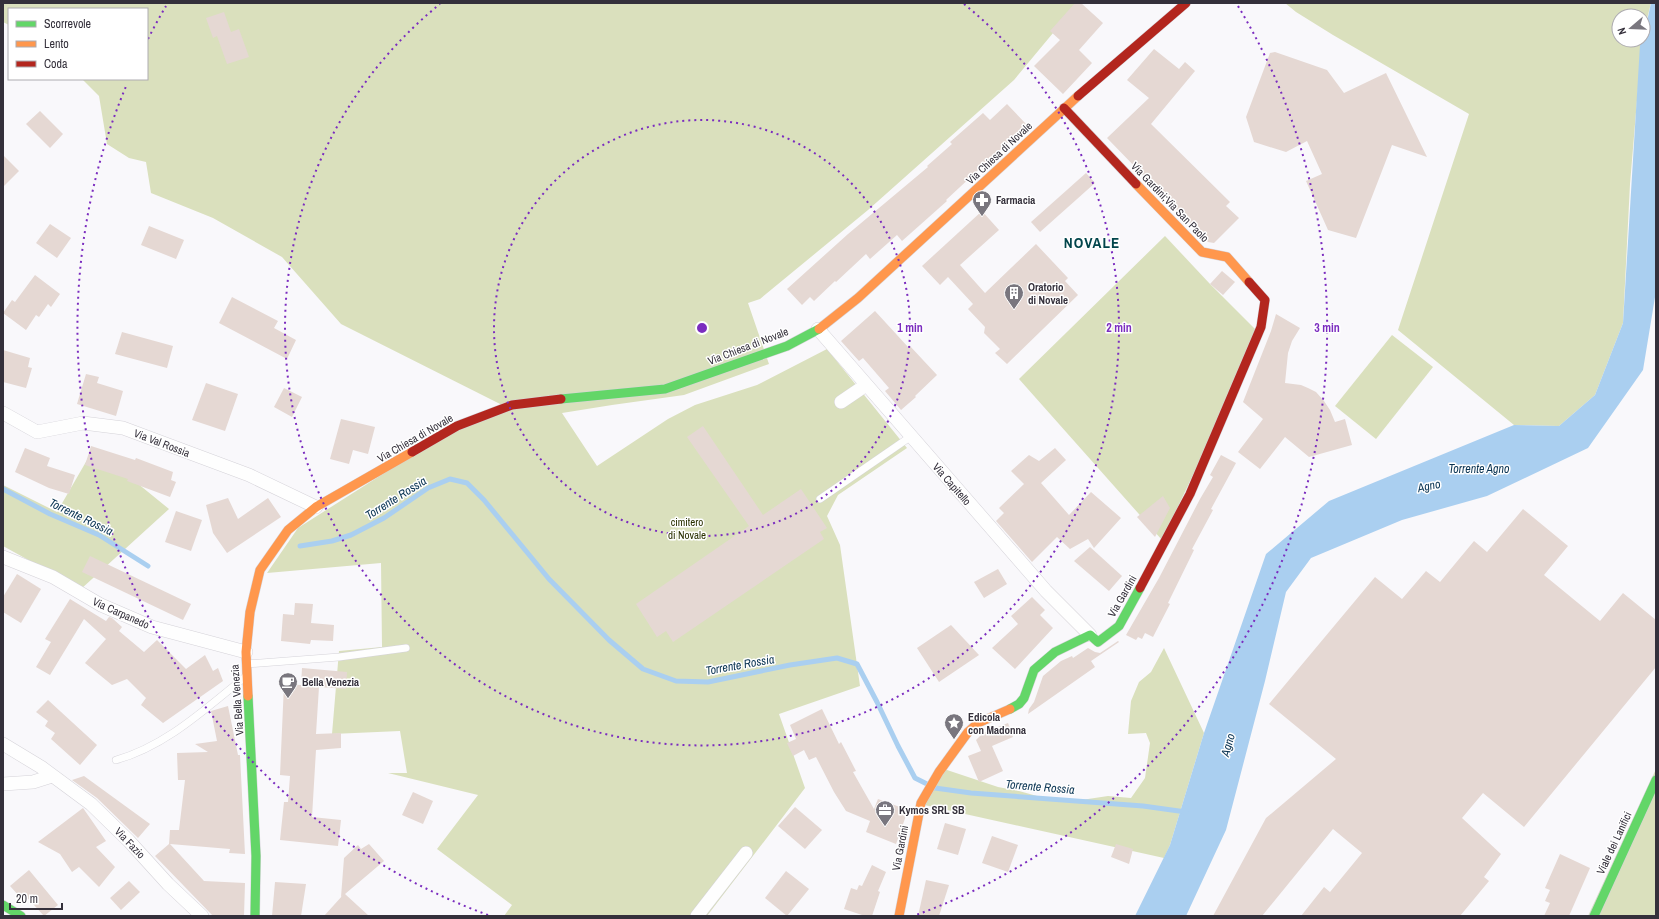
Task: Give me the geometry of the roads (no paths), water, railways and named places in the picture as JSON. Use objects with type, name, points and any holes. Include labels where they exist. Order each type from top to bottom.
[{"type":"main road","name":"Via Chiesa di Novale","points":[[316,507],[457,426],[512,405],[540,400],[665,389],[787,346],[818,329],[858,298],[1064,108],[1186,3]]},
{"type":"main road","name":"Via Gardini;Via San Paolo","points":[[1064,108],[1202,252],[1227,258],[1265,300]]},
{"type":"main road","name":"Via Gardini","points":[[899,916],[921,802],[939,772],[968,732],[978,723],[1002,714],[1019,704],[1024,698],[1034,670],[1055,652],[1090,635],[1098,642],[1119,626],[1160,554],[1190,494],[1258,335],[1265,300]]},
{"type":"main road","name":"Via Bella Venezia","points":[[255,916],[256,856],[254,795],[246,658],[250,612],[260,570],[288,530],[316,507]]},
{"type":"main road","name":"Viale dei Lanifici","points":[[1594,916],[1656,780]]},
{"type":"main road","points":[[3,905],[21,916]]},
{"type":"street","name":"Via Capitello","points":[[818,329],[1046,591],[1090,635]]},
{"type":"street","points":[[841,402],[866,385]]},
{"type":"street","name":"Via Val Rossia","points":[[3,413],[37,432],[83,423],[123,428],[249,475],[316,507]]},
{"type":"street","name":"Via Carpanedo","points":[[3,557],[53,577],[101,605],[152,627],[246,658]]},
{"type":"street","name":"Via Fazio","points":[[3,744],[91,804],[129,841],[168,884],[202,916]]},
{"type":"street","points":[[3,784],[33,782],[52,776]]},
{"type":"street","points":[[697,916],[746,853]]},
{"type":"lane","points":[[820,499],[910,436]]},
{"type":"lane","points":[[246,658],[339,657],[406,648]]},
{"type":"lane","points":[[116,760],[128,756],[169,736],[247,676]]},
{"type":"water","name":"Torrente Agno","points":[[1651,3],[1656,3],[1656,291],[1643,370],[1588,448],[1487,496],[1402,520],[1311,558],[1286,592],[1265,681],[1226,830],[1186,916],[1135,916],[1170,845],[1204,733],[1266,554],[1329,501],[1514,425],[1559,426],[1595,395],[1623,323],[1640,48],[1651,48]]},
{"type":"waterway","name":"Torrente Rossia","points":[[300,546],[332,541],[351,535],[384,518],[428,488],[450,479],[467,483],[484,500],[549,579],[609,640],[643,669],[676,681],[708,682],[790,665],[837,658],[857,664],[915,778],[935,788],[971,793],[1143,806],[1186,812]]},
{"type":"waterway","name":"Torrente Rossia","points":[[3,489],[50,514],[99,535],[148,566]]},
{"type":"place","name":"Farmacia","points":[[982,217]]},
{"type":"place","name":"Oratorio di Novale","points":[[1014,310]]},
{"type":"place","name":"Bella Venezia","points":[[288,699]]},
{"type":"place","name":"Edicola con Madonna","points":[[954,740]]},
{"type":"place","name":"Kymos SRL SB","points":[[885,827]]},
{"type":"district","name":"NOVALE","points":[[1092,242]]},
{"type":"water label","name":"Agno","points":[[1429,486]]},
{"type":"water label","name":"Agno","points":[[1228,745]]},
{"type":"park label","name":"cimitero di Novale","points":[[687,528]]}]
